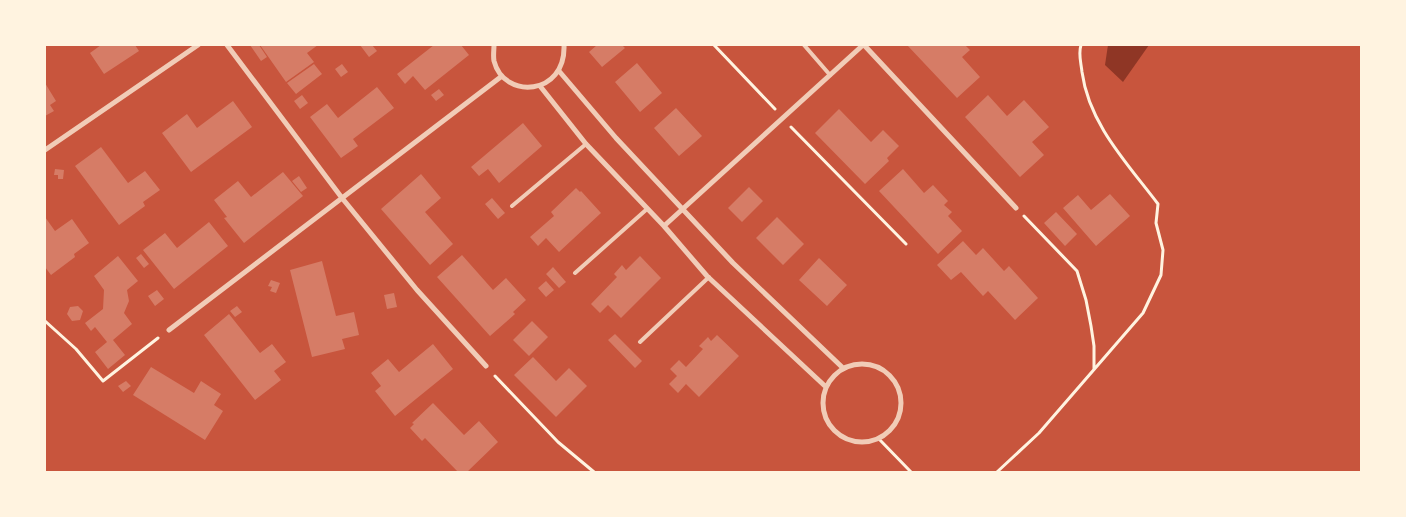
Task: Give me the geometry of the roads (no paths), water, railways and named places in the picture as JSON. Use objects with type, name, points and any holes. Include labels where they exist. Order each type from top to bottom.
[{"type":"street","points":[[45,150],[198,45]]},
{"type":"street","points":[[228,45],[342,198],[417,290],[486,366]]},
{"type":"street","points":[[494,45],[494,61],[502,76],[515,84],[527,87],[540,86],[551,80],[559,71],[564,58],[564,45]]},
{"type":"street","points":[[664,226],[864,45],[1016,208]]},
{"type":"street","points":[[559,71],[616,138],[733,263],[843,368]]},
{"type":"street","points":[[169,330],[502,76]]},
{"type":"street","points":[[540,86],[586,144],[664,226],[709,277],[826,387]]},
{"type":"street","points":[[858,363],[874,364],[888,372],[898,384],[902,400],[900,416],[892,430],[879,439],[866,442],[852,441],[840,435],[830,426],[824,414],[823,400],[826,387],[833,376],[843,368],[858,363]]},
{"type":"lane","points":[[804,45],[830,75]]},
{"type":"lane","points":[[512,206],[586,144]]},
{"type":"lane","points":[[575,273],[647,208]]},
{"type":"lane","points":[[640,342],[709,277]]}]
